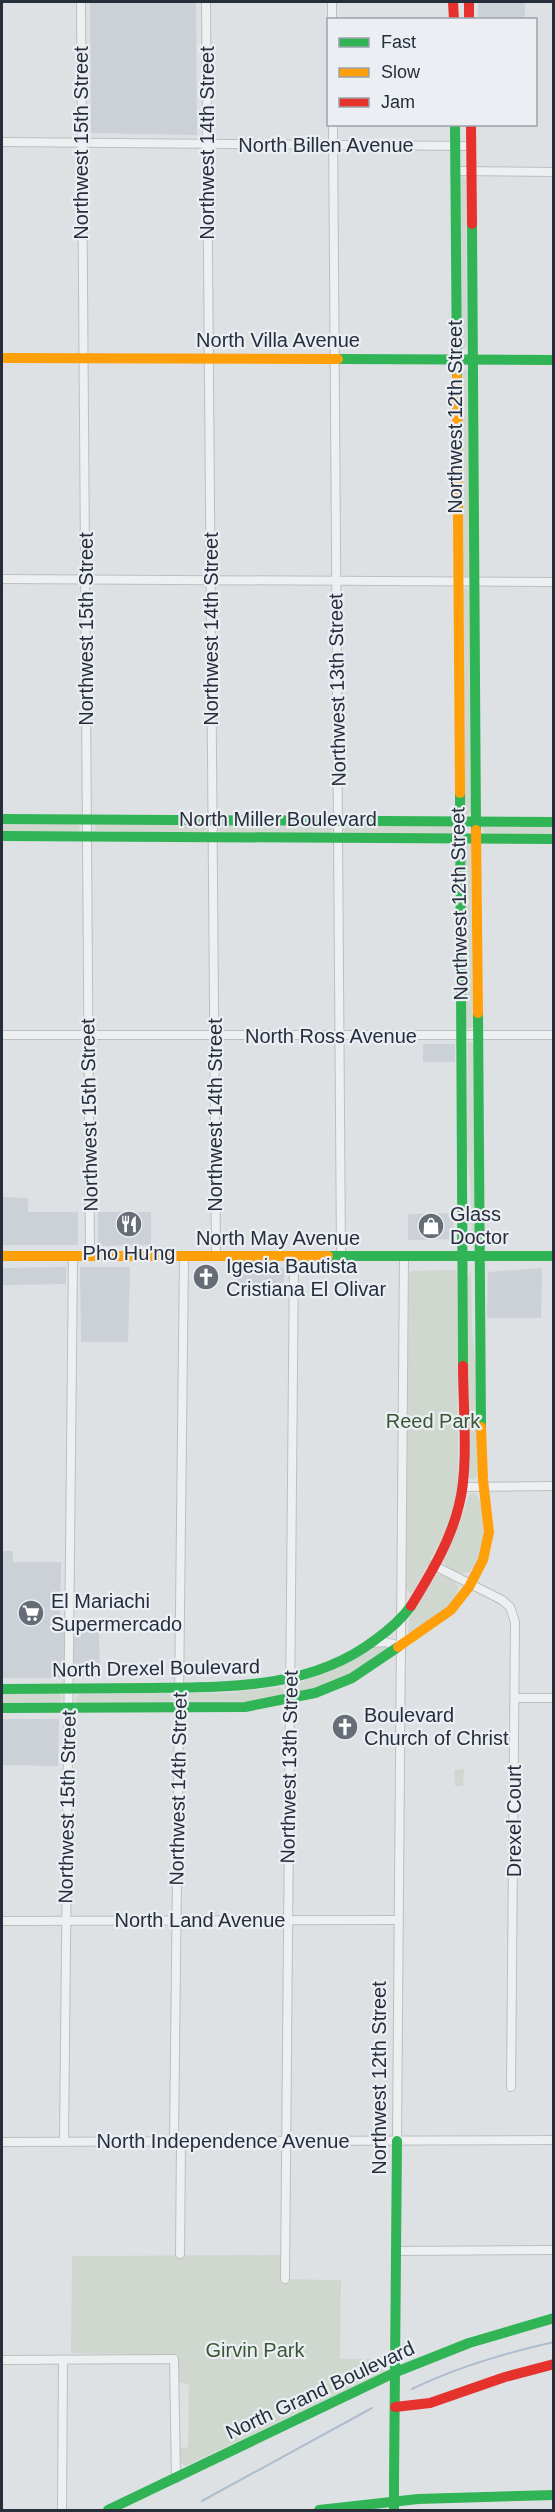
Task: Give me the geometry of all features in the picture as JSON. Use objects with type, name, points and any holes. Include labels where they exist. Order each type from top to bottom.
[{"type":"main road","points":[[453,2],[454,18]]},
{"type":"main road","points":[[469,2],[470,18]]},
{"type":"main road","name":"Northwest 12th Street","points":[[401,1618],[433,1565],[457,1518],[463,1487],[454,126]]},
{"type":"main road","name":"Northwest 12th Street","points":[[401,1646],[451,1610],[469,1584],[488,1542],[484,1486],[480,1257],[471,126]]},
{"type":"main road","name":"North Villa Avenue","points":[[2,358],[554,360]]},
{"type":"main road","name":"North Miller Boulevard","points":[[2,819],[554,822]]},
{"type":"main road","name":"North Miller Boulevard","points":[[2,836],[554,839]]},
{"type":"main road","name":"North May Avenue","points":[[2,1256],[554,1256]]},
{"type":"main road","name":"North Drexel Boulevard","points":[[2,1689],[241,1688],[290,1680],[327,1668],[373,1643],[401,1618]]},
{"type":"main road","points":[[2,1708],[245,1707],[315,1693],[352,1678],[401,1646]]},
{"type":"main road","name":"Northwest 12th Street","points":[[394,2511],[397,2141]]},
{"type":"main road","name":"North Grand Boulevard","points":[[108,2511],[396,2372],[469,2343],[554,2318]]},
{"type":"main road","points":[[396,2400],[430,2403],[505,2377],[554,2364]]},
{"type":"main road","points":[[319,2511],[325,2508],[418,2499],[554,2495]]},
{"type":"street","name":"Northwest 15th Street","points":[[81,2],[90,1256]]},
{"type":"street","name":"Northwest 14th Street","points":[[206,2],[216,1256]]},
{"type":"street","points":[[332,2],[332,18]]},
{"type":"street","name":"Northwest 13th Street","points":[[333,126],[341,1256]]},
{"type":"street","name":"North Billen Avenue","points":[[2,142],[471,146]]},
{"type":"street","points":[[455,171],[554,172]]},
{"type":"street","points":[[2,579],[554,582]]},
{"type":"street","name":"North Ross Avenue","points":[[2,1035],[554,1035]]},
{"type":"street","name":"Northwest 15th Street","points":[[63,2142],[73,1256]]},
{"type":"street","name":"Northwest 14th Street","points":[[180,2254],[176,1920],[184,1256]]},
{"type":"street","name":"Northwest 13th Street","points":[[285,2279],[294,1256]]},
{"type":"street","name":"Northwest 12th Street","points":[[397,2141],[404,1256]]},
{"type":"street","points":[[463,1487],[554,1486]]},
{"type":"street","name":"Drexel Court","points":[[433,1565],[502,1600],[512,1612],[515,1631],[512,2087]]},
{"type":"street","points":[[373,1643],[381,1641],[401,1646]]},
{"type":"street","points":[[515,1698],[554,1698]]},
{"type":"street","name":"North Land Avenue","points":[[2,1921],[398,1920]]},
{"type":"street","name":"North Independence Avenue","points":[[2,2142],[554,2140]]},
{"type":"street","points":[[396,2251],[554,2250]]},
{"type":"street","points":[[2,2360],[174,2359],[176,2478]]},
{"type":"street","points":[[62,2511],[63,2360]]},
{"type":"shaded area","points":[[90,2],[196,2],[197,135],[91,133]]},
{"type":"shaded area","points":[[478,2],[525,2],[525,18],[478,18]]},
{"type":"shaded area","points":[[423,1044],[455,1044],[455,1062],[423,1062]]},
{"type":"shaded area","points":[[2,1197],[28,1198],[28,1212],[78,1212],[78,1245],[2,1245]]},
{"type":"shaded area","points":[[98,1212],[151,1212],[151,1245],[98,1246]]},
{"type":"shaded area","name":"Glass Doctor","points":[[453,1213],[454,1239],[408,1240],[408,1214]]},
{"type":"shaded area","points":[[66,1267],[66,1284],[2,1285],[2,1268]]},
{"type":"shaded area","points":[[80,1267],[130,1267],[128,1342],[81,1342]]},
{"type":"shaded area","points":[[237,1268],[284,1268],[284,1283],[237,1284]]},
{"type":"shaded area","points":[[542,1268],[541,1318],[487,1318],[488,1272]]},
{"type":"shaded area","name":"El Mariachi Supermercado","points":[[2,1551],[13,1551],[13,1562],[61,1562],[60,1630],[99,1632],[100,1678],[2,1678]]},
{"type":"shaded area","points":[[2,1719],[59,1719],[58,1766],[2,1765]]},
{"type":"green space","points":[[463,176],[466,179],[467,346],[463,350],[461,349],[459,180]]},
{"type":"green space","points":[[464,369],[468,372],[470,574],[467,577],[462,574],[461,371]]},
{"type":"green space","points":[[466,588],[469,591],[471,812],[468,815],[465,813],[463,590]]},
{"type":"green space","points":[[2,823],[78,824],[80,827],[79,831],[2,832]]},
{"type":"green space","points":[[96,824],[205,825],[207,829],[205,833],[95,831]]},
{"type":"green space","points":[[220,824],[331,824],[334,827],[330,833],[221,833],[217,829]]},
{"type":"green space","points":[[553,825],[553,835],[485,834],[482,828],[483,826]]},
{"type":"green space","points":[[344,826],[453,826],[454,830],[452,834],[346,833],[343,830]]},
{"type":"green space","points":[[470,843],[473,1027],[469,1029],[466,1027],[465,844]]},
{"type":"green space","points":[[468,1042],[473,1045],[475,1233],[472,1242],[467,1151]]},
{"type":"green space","name":"Reed Park","points":[[454,1270],[457,1273],[458,1493],[448,1527],[413,1592],[410,1593],[406,1589],[409,1275],[411,1271]]},
{"type":"green space","points":[[471,1270],[472,1330],[476,1365],[477,1477],[473,1480],[468,1477],[468,1277]]},
{"type":"green space","points":[[474,1493],[479,1499],[484,1521],[482,1548],[473,1569],[461,1573],[445,1565],[443,1555],[460,1523],[469,1495]]},
{"type":"green space","points":[[436,1575],[445,1576],[453,1581],[458,1587],[457,1594],[452,1603],[443,1611],[408,1633],[409,1618]]},
{"type":"green space","points":[[380,1645],[387,1645],[391,1648],[348,1674],[302,1692],[297,1690],[301,1682],[340,1667]]},
{"type":"green space","points":[[280,1687],[284,1690],[283,1696],[254,1702],[189,1703],[185,1700],[186,1694],[189,1693],[227,1693]]},
{"type":"green space","points":[[2,1693],[58,1693],[62,1696],[62,1700],[59,1703],[2,1704]]},
{"type":"green space","points":[[168,1693],[173,1698],[170,1703],[77,1703],[75,1699],[79,1694]]},
{"type":"green space","points":[[464,1769],[463,1786],[455,1786],[454,1770]]},
{"type":"green space","name":"Girvin Park","points":[[281,2255],[281,2279],[341,2280],[340,2359],[390,2359],[389,2366],[383,2373],[185,2466],[179,2462],[178,2449],[188,2447],[189,2385],[179,2382],[178,2355],[71,2353],[72,2256]]},
{"type":"waterway","points":[[412,2389],[482,2361],[554,2342]]},
{"type":"waterway","points":[[202,2501],[372,2408]]},
{"type":"traffic: fast","points":[[455,126],[457,377]]},
{"type":"traffic: fast","points":[[472,224],[476,830]]},
{"type":"traffic: fast","points":[[338,359],[554,360]]},
{"type":"traffic: fast","points":[[460,793],[463,1366]]},
{"type":"traffic: fast","points":[[2,819],[554,822]]},
{"type":"traffic: fast","points":[[2,836],[554,839]]},
{"type":"traffic: fast","points":[[478,1013],[481,1427]]},
{"type":"traffic: fast","points":[[328,1256],[554,1256]]},
{"type":"traffic: fast","points":[[2,1689],[210,1687],[268,1682],[324,1668],[350,1656],[390,1629],[411,1606]]},
{"type":"traffic: fast","points":[[2,1708],[245,1707],[315,1693],[352,1678],[398,1647]]},
{"type":"traffic: fast","points":[[394,2482],[397,2141]]},
{"type":"traffic: fast","points":[[108,2510],[396,2372],[469,2343],[554,2318]]},
{"type":"traffic: fast","points":[[394,2482],[394,2510]]},
{"type":"traffic: fast","points":[[319,2510],[418,2499],[554,2495]]},
{"type":"traffic: slow","points":[[2,358],[338,359]]},
{"type":"traffic: slow","points":[[457,377],[460,793]]},
{"type":"traffic: slow","points":[[476,830],[478,1013]]},
{"type":"traffic: slow","points":[[2,1256],[328,1256]]},
{"type":"traffic: slow","points":[[398,1647],[451,1610],[469,1587],[483,1560],[489,1532],[483,1480],[481,1427]]},
{"type":"traffic: jam","points":[[453,2],[454,18]]},
{"type":"traffic: jam","points":[[469,2],[469,18]]},
{"type":"traffic: jam","points":[[471,126],[472,224]]},
{"type":"traffic: jam","points":[[411,1606],[445,1544],[459,1505],[465,1456],[463,1366]]},
{"type":"traffic: jam","points":[[395,2407],[430,2403],[505,2377],[554,2364]]},
{"type":"place","name":"Pho Hu'ng","points":[[129,1224]]},
{"type":"place","name":"Glass Doctor","points":[[431,1226]]},
{"type":"place","name":"Igesia Bautista Cristiana El Olivar","points":[[206,1277]]},
{"type":"place","name":"El Mariachi Supermercado","points":[[31,1613]]},
{"type":"place","name":"Boulevard Church of Christ","points":[[345,1727]]}]
